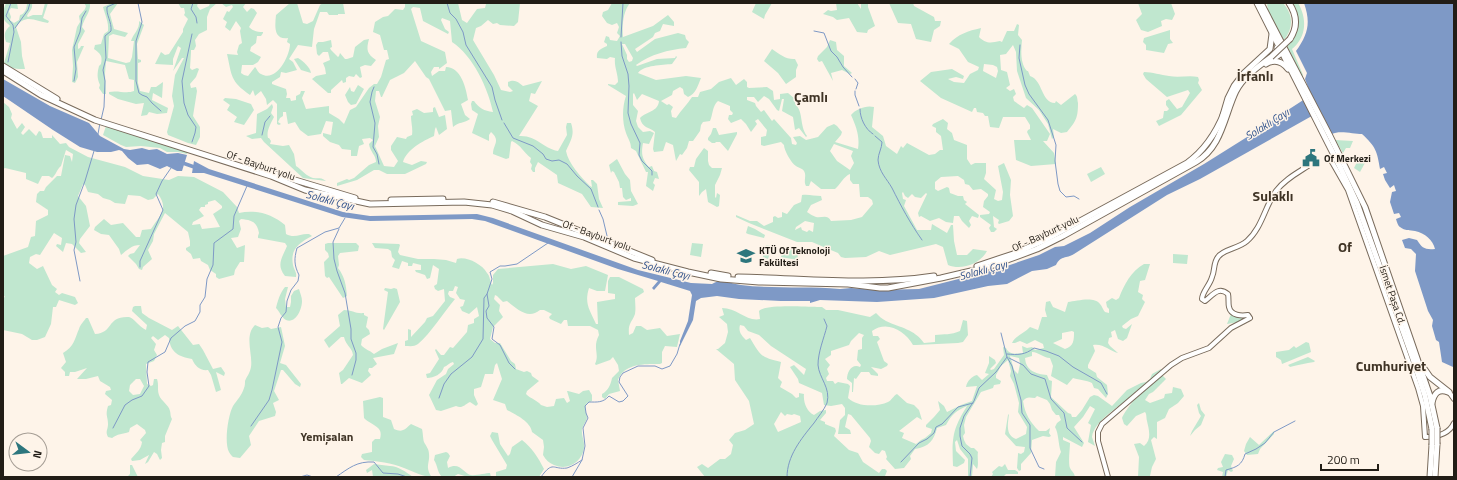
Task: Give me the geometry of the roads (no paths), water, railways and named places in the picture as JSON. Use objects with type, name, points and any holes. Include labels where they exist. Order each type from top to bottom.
[{"type":"highway","points":[[1257,3],[1293,74]]},
{"type":"highway","points":[[1261,3],[1299,82],[1365,208],[1432,404]]},
{"type":"highway","points":[[1265,3],[1269,19]]},
{"type":"highway","points":[[1286,3],[1293,19],[1292,30],[1289,38]]},
{"type":"highway","points":[[1229,111],[1236,93],[1245,79],[1289,38],[1295,29],[1296,18],[1294,10],[1289,3]]},
{"type":"highway","points":[[1223,116],[1228,98],[1239,79],[1271,47],[1272,33]]},
{"type":"highway","points":[[1210,151],[1229,111],[1246,81],[1267,62],[1279,54],[1276,47],[1271,47]]},
{"type":"highway","name":"Of - Bayburt yolu","points":[[3,66],[67,105],[97,118],[355,198],[376,201],[429,198],[492,202],[545,217],[654,261],[695,271],[733,277],[810,280],[910,280],[937,276],[986,264],[1013,254],[1045,240],[1187,163],[1207,144],[1216,132],[1232,95],[1242,79],[1270,56]]},
{"type":"highway","points":[[1267,62],[1278,61],[1285,65],[1299,82]]},
{"type":"highway","name":"Of - Bayburt yolu","points":[[3,71],[41,95],[95,120],[271,176],[304,190],[370,204],[464,202],[492,205],[512,211],[542,225],[584,237],[634,258],[718,278],[759,282],[848,284],[888,287],[941,278],[988,267],[1063,236],[1182,170],[1199,160],[1210,151]]},
{"type":"highway","points":[[1328,137],[1357,203],[1425,396],[1434,429]]},
{"type":"highway","points":[[1207,144],[1210,151]]},
{"type":"highway","points":[[1201,150],[1203,152],[1210,151]]},
{"type":"highway","points":[[303,182],[304,190],[310,187],[310,184]]},
{"type":"highway","points":[[542,225],[548,222],[545,217]]},
{"type":"highway","points":[[885,280],[883,283],[888,287],[892,283],[891,280]]},
{"type":"highway","points":[[1417,358],[1430,377],[1449,392]]},
{"type":"highway","points":[[1435,477],[1433,396],[1438,391],[1445,390],[1449,392]]},
{"type":"highway","points":[[1430,477],[1435,444]]},
{"type":"main road","points":[[1334,153],[1333,163],[1340,166]]},
{"type":"main road","name":"İsmet Paşa Cd.","points":[[1333,163],[1350,196],[1418,388],[1423,406],[1425,437],[1442,434],[1448,431],[1454,423]]},
{"type":"main road","points":[[1108,477],[1098,441],[1098,432],[1102,424],[1171,365],[1182,358],[1208,348],[1231,328],[1250,318],[1248,315],[1239,316],[1233,313],[1229,308],[1228,294],[1224,291],[1220,290],[1215,292],[1206,301],[1202,299],[1202,296],[1213,277],[1218,256],[1223,252],[1236,248],[1247,241],[1257,228],[1276,191],[1287,180],[1308,166]]},
{"type":"main road","points":[[1449,392],[1454,399]]},
{"type":"water","points":[[1304,3],[1454,3],[1454,378],[1453,367],[1442,362],[1439,342],[1436,340],[1432,326],[1433,320],[1428,311],[1415,271],[1416,254],[1411,249],[1405,248],[1402,240],[1409,238],[1417,240],[1422,247],[1426,249],[1435,249],[1434,246],[1428,237],[1422,233],[1404,229],[1399,226],[1396,219],[1401,217],[1399,213],[1394,214],[1390,202],[1392,192],[1396,191],[1394,185],[1390,188],[1385,180],[1383,174],[1387,173],[1384,167],[1380,169],[1377,153],[1370,142],[1362,134],[1342,132],[1332,134],[1322,116],[1310,117],[1200,179],[1167,195],[1074,254],[1062,258],[1056,265],[1047,269],[1032,271],[1007,284],[988,286],[934,298],[877,302],[820,300],[810,303],[810,301],[739,299],[717,296],[701,298],[696,301],[693,320],[680,346],[680,341],[688,321],[692,295],[690,291],[661,282],[654,290],[652,288],[658,281],[618,269],[485,221],[472,219],[370,221],[342,217],[204,173],[192,173],[194,161],[209,169],[343,212],[370,216],[477,214],[493,218],[638,270],[691,283],[712,284],[723,281],[741,285],[766,287],[851,288],[876,290],[919,289],[998,269],[1039,255],[1055,247],[1064,246],[1090,233],[1130,207],[1204,164],[1311,95],[1305,79],[1307,73],[1296,51],[1306,34],[1308,22]]},
{"type":"water","points":[[3,79],[50,106],[89,123],[100,136],[124,149],[157,149],[167,154],[178,153],[187,155],[182,171],[177,171],[167,166],[160,169],[148,164],[137,165],[119,150],[111,152],[97,152],[80,147],[3,96]]},
{"type":"waterway","points":[[8,62],[14,32],[13,25],[6,16],[11,3]]},
{"type":"waterway","points":[[15,28],[28,10],[30,3]]},
{"type":"waterway","points":[[101,120],[104,107],[105,81],[103,70],[106,58],[105,36],[111,31],[107,7],[116,3]]},
{"type":"waterway","points":[[138,3],[142,22],[136,41],[136,81],[139,93],[147,97],[161,111]]},
{"type":"waterway","points":[[193,3],[191,9],[196,17],[197,23]]},
{"type":"waterway","points":[[447,3],[450,13],[456,19],[463,32],[466,45],[492,87],[502,120]]},
{"type":"waterway","points":[[621,37],[623,3]]},
{"type":"waterway","points":[[74,81],[76,69],[74,47],[80,32],[82,18],[86,11]]},
{"type":"waterway","points":[[814,31],[824,33],[831,51],[852,77]]},
{"type":"waterway","points":[[192,34],[182,81],[184,103],[188,115],[196,127],[192,142]]},
{"type":"waterway","points":[[621,42],[622,56],[628,74],[628,113],[631,124],[640,143],[639,155],[642,161],[652,171],[652,175]]},
{"type":"waterway","points":[[1020,45],[1019,58],[1025,85],[1029,94],[1048,120],[1056,145],[1055,161],[1060,191],[1066,197],[1074,196],[1079,199]]},
{"type":"waterway","points":[[855,79],[858,83],[856,89]]},
{"type":"waterway","points":[[374,87],[370,102],[375,123],[373,147],[377,154],[379,164]]},
{"type":"waterway","points":[[855,91],[859,106]]},
{"type":"waterway","points":[[860,109],[864,123],[873,134]]},
{"type":"waterway","points":[[262,135],[265,122],[270,116]]},
{"type":"waterway","points":[[98,134],[100,123]]},
{"type":"waterway","points":[[504,123],[513,138],[533,146],[543,154],[546,159],[552,161],[559,160],[567,164],[591,189],[598,207]]},
{"type":"waterway","points":[[875,136],[882,142],[878,158],[880,168],[922,240]]},
{"type":"waterway","points":[[80,281],[74,250],[76,242],[74,219],[76,205],[94,151]]},
{"type":"waterway","name":"Solaklı Çayı","points":[[180,162],[197,168]]},
{"type":"waterway","points":[[140,267],[140,261],[163,210],[156,194],[162,181],[171,168]]},
{"type":"waterway","points":[[113,428],[125,405],[142,396],[149,386],[147,372],[148,362],[165,352],[171,338],[185,326],[195,321],[200,312],[200,305],[205,297],[207,279],[213,265],[214,243],[233,229],[234,216],[247,186]]},
{"type":"waterway","points":[[599,210],[603,219],[608,240]]},
{"type":"waterway","points":[[251,426],[269,400],[272,390],[282,342],[278,327],[281,318],[286,312],[287,301],[291,290],[298,281],[299,275],[295,262],[297,248],[325,232],[339,228],[345,218]]},
{"type":"waterway","points":[[339,229],[333,242],[334,259],[345,293],[351,329],[351,339],[356,353],[356,360],[352,375]]},
{"type":"waterway","points":[[515,369],[509,363],[500,345],[492,339],[494,327],[487,318],[486,311],[489,306],[487,294],[492,279],[490,272],[500,266],[517,264],[548,243]]},
{"type":"waterway","points":[[439,398],[444,384],[451,374],[472,357],[483,339],[484,298],[487,294]]},
{"type":"waterway","points":[[787,477],[789,462],[792,455],[804,435],[827,403],[828,398],[826,388],[818,365],[820,350],[827,326],[824,319]]},
{"type":"waterway","points":[[970,477],[972,458],[962,446],[960,428],[964,416],[974,401],[979,388],[996,372],[1007,357],[1001,333]]},
{"type":"waterway","points":[[572,477],[582,460],[585,446],[583,428],[588,418],[585,406],[589,402],[602,401],[609,396],[619,402],[623,401],[628,396],[619,382],[623,373],[638,366],[655,366],[662,369],[670,366],[677,354],[680,344]]},
{"type":"waterway","points":[[1007,354],[1021,354],[1034,348],[1059,356],[1073,367],[1101,383],[1107,394]]},
{"type":"waterway","points":[[1007,357],[1012,366],[1021,400],[1022,413],[1030,425],[1030,448],[1039,467],[1044,469]]},
{"type":"waterway","points":[[1009,358],[1023,365],[1031,374],[1045,379],[1051,399],[1064,413],[1067,428],[1082,442]]},
{"type":"waterway","points":[[901,462],[919,443],[934,433],[936,427],[942,424],[958,407],[973,403]]},
{"type":"waterway","points":[[1225,477],[1226,470],[1238,465],[1242,461],[1245,454],[1265,443],[1274,432],[1295,421]]},
{"type":"waterway","points":[[541,477],[551,467],[567,468],[582,460]]},
{"type":"waterway","points":[[336,477],[358,464],[368,462],[374,462],[383,473],[398,474],[407,477]]},
{"type":"waterway","points":[[300,477],[307,475],[313,477]]},
{"type":"place","name":"Of Merkezi","points":[[1311,158]]},
{"type":"place","name":"KTÜ Of Teknoloji Fakültesi","points":[[746,256]]},
{"type":"district","name":"İrfanlı","points":[[1255,76]]},
{"type":"district","name":"Çamlı","points":[[811,97]]},
{"type":"district","name":"Sulaklı","points":[[1273,196]]},
{"type":"district","name":"Of","points":[[1345,247]]},
{"type":"district","name":"Cumhuriyet","points":[[1391,366]]},
{"type":"district","name":"Yemişalan","points":[[327,437]]}]
